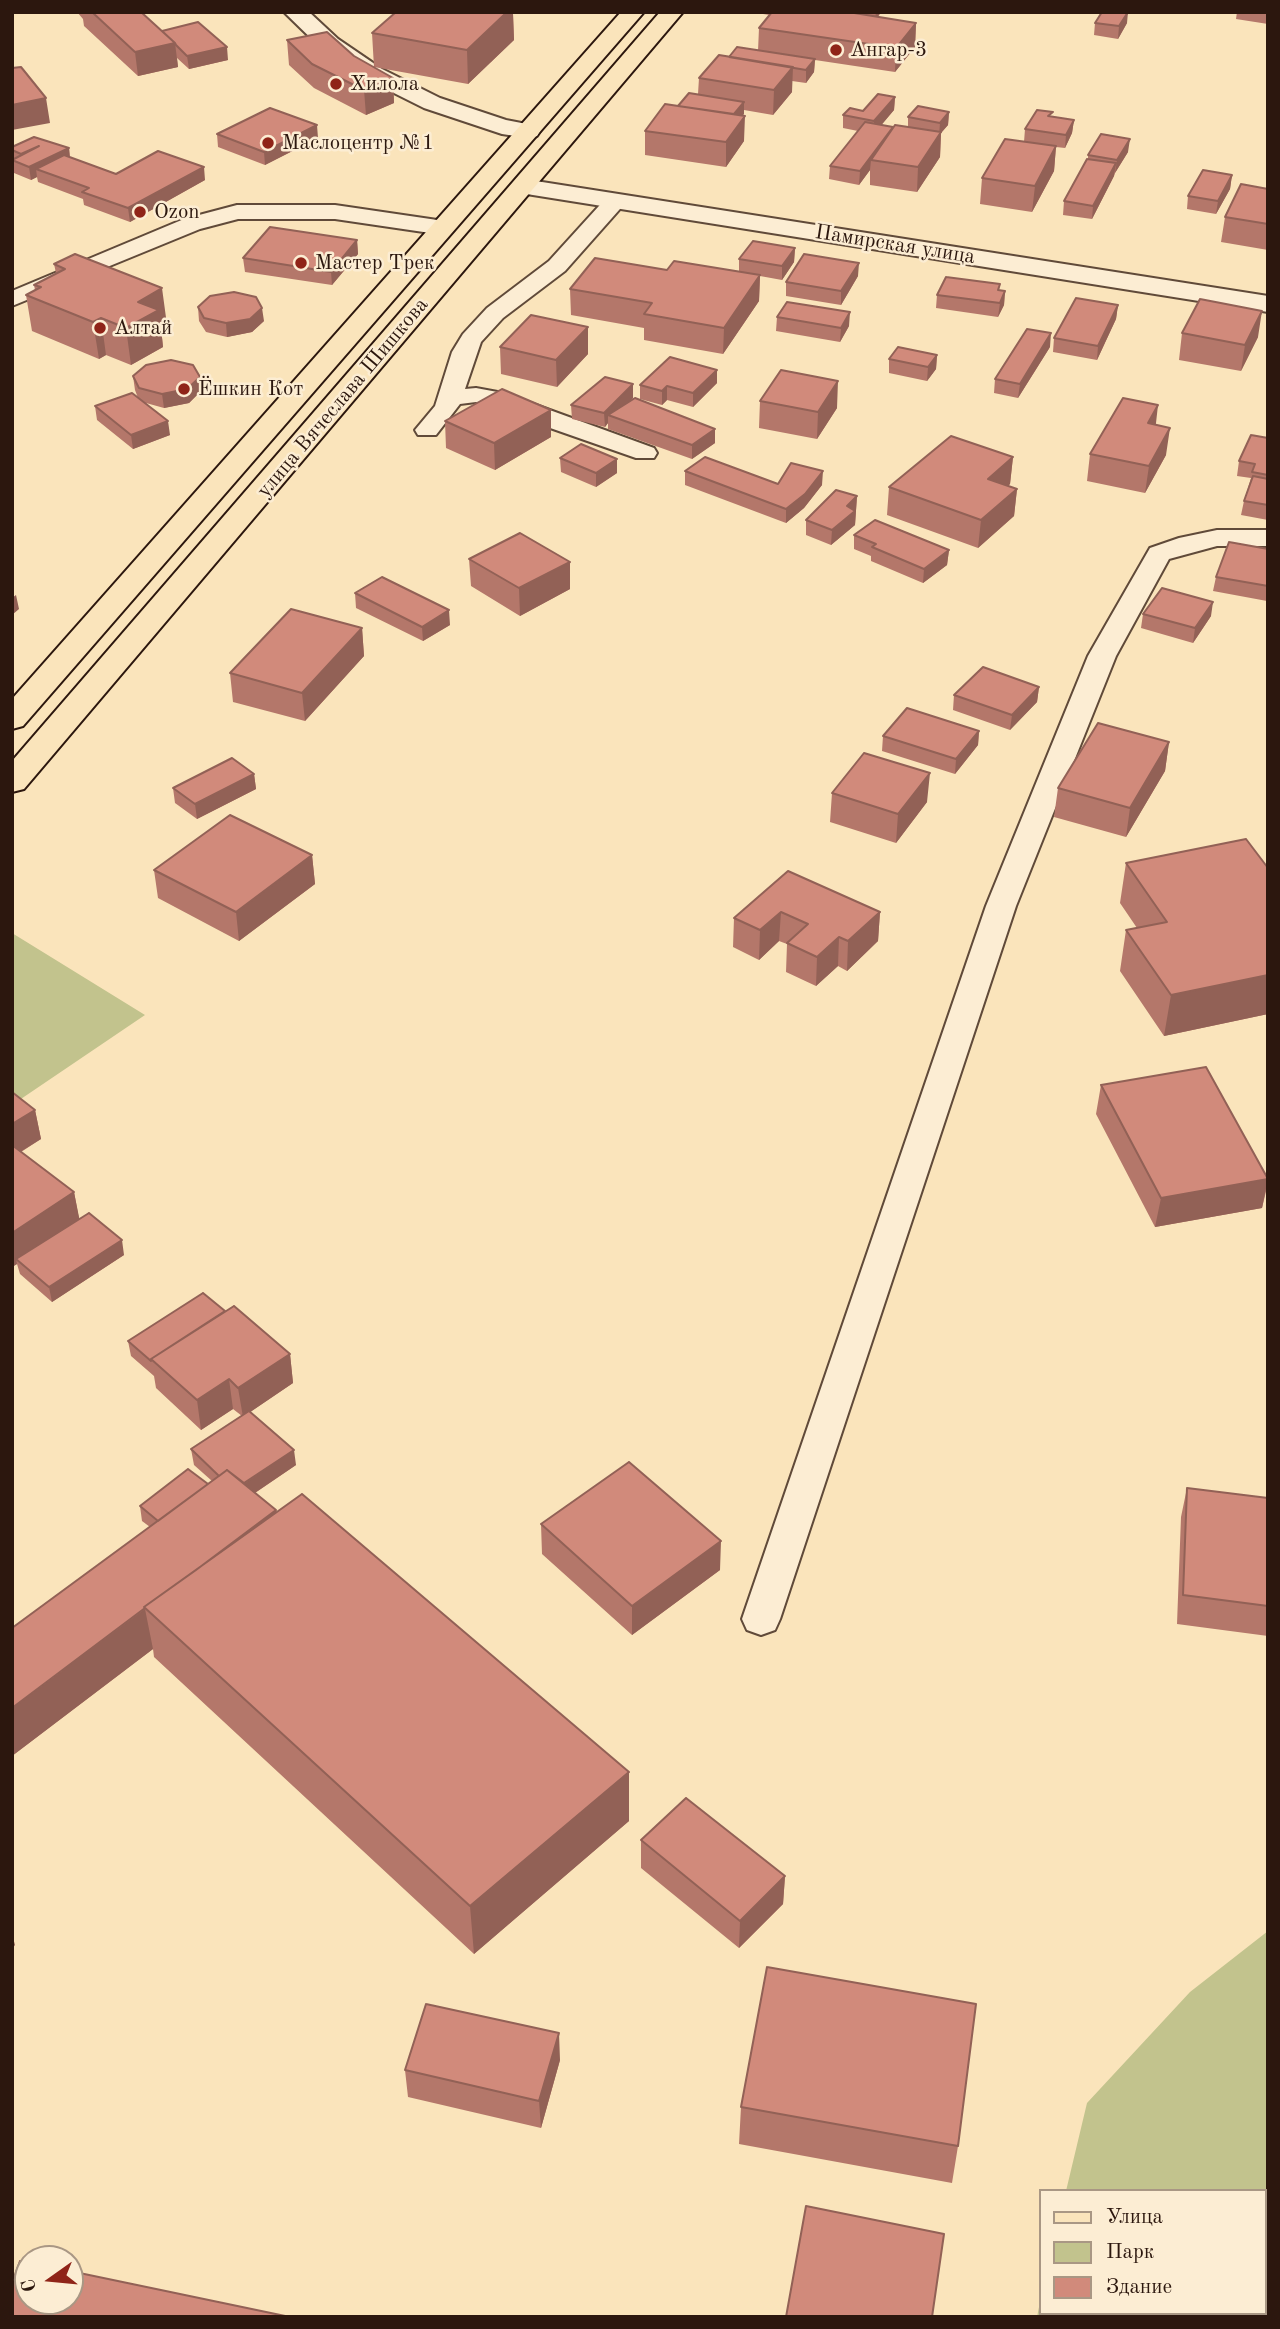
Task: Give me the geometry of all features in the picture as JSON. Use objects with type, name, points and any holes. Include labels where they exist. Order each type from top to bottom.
[{"type":"main road","name":"улица Вячеслава Шишкова","points":[[12,719],[633,12]]},
{"type":"main road","name":"улица Вячеслава Шишкова","points":[[12,782],[672,12]]},
{"type":"street","points":[[295,12],[330,44],[386,80],[432,103],[502,127],[528,131]]},
{"type":"street","name":"Памирская улица","points":[[523,187],[1268,304]]},
{"type":"lane","points":[[427,430],[442,416],[452,398],[461,362],[471,339],[495,313],[557,266],[616,201]]},
{"type":"lane","points":[[16,295],[192,224],[237,212],[335,212],[444,228]]},
{"type":"lane","points":[[452,398],[476,395],[494,398],[645,453]]},
{"type":"lane","points":[[761,1619],[1001,905],[1102,656],[1159,554],[1188,543],[1207,540],[1268,538]]},
{"type":"green space","points":[[12,933],[145,1015],[12,1105]]},
{"type":"green space","points":[[1268,1931],[1268,2317],[1037,2317],[1038,2312],[1038,2315],[1266,2315],[1266,2189],[1066,2189],[1087,2103],[1190,1992]]},
{"type":"building","points":[[92,12],[141,12],[175,43],[135,52]]},
{"type":"building","points":[[396,12],[507,12],[467,50],[372,33]]},
{"type":"building","points":[[772,12],[848,12],[916,23],[896,48],[759,28]]},
{"type":"building","points":[[1102,12],[1128,12],[1119,26],[1095,23]]},
{"type":"building","points":[[198,22],[227,47],[187,56],[162,31]]},
{"type":"building","points":[[327,32],[354,56],[393,78],[364,90],[312,64],[287,40]]},
{"type":"building","points":[[737,47],[815,59],[806,70],[729,57]]},
{"type":"building","points":[[719,55],[793,67],[774,90],[699,78]]},
{"type":"building","points":[[21,67],[46,98],[12,105],[12,68]]},
{"type":"building","points":[[689,93],[744,102],[734,114],[678,106]]},
{"type":"building","points":[[878,94],[895,97],[874,121],[843,115],[850,108],[863,111]]},
{"type":"building","points":[[665,104],[745,116],[726,142],[645,131]]},
{"type":"building","points":[[918,106],[949,112],[940,123],[908,117]]},
{"type":"building","points":[[270,108],[317,125],[264,152],[217,134]]},
{"type":"building","points":[[1037,110],[1053,112],[1048,116],[1074,120],[1066,135],[1025,129]]},
{"type":"building","points":[[865,122],[893,127],[860,171],[830,166]]},
{"type":"building","points":[[895,125],[941,132],[918,167],[871,160]]},
{"type":"building","points":[[1101,134],[1130,139],[1117,160],[1088,155]]},
{"type":"building","points":[[34,137],[69,148],[29,167],[12,160],[39,146],[21,154],[12,150],[12,147]]},
{"type":"building","points":[[1005,139],[1056,146],[1035,186],[982,178]]},
{"type":"building","points":[[158,151],[204,167],[128,208],[82,192],[89,188],[36,169],[64,155],[116,174]]},
{"type":"building","points":[[1087,159],[1116,163],[1093,206],[1064,201]]},
{"type":"building","points":[[1203,170],[1232,175],[1218,201],[1188,196]]},
{"type":"building","points":[[1241,184],[1268,189],[1268,224],[1225,217]]},
{"type":"building","points":[[270,227],[357,240],[331,272],[243,258]]},
{"type":"building","points":[[753,241],[795,248],[782,266],[739,259]]},
{"type":"building","points":[[75,254],[162,288],[138,302],[159,310],[126,328],[101,318],[93,322],[26,295],[41,287],[34,285],[65,269],[54,264]]},
{"type":"building","points":[[804,254],[859,263],[841,291],[786,282]]},
{"type":"building","points":[[595,258],[667,270],[674,261],[760,275],[724,328],[644,314],[652,303],[570,289]]},
{"type":"building","points":[[946,277],[1000,284],[998,290],[1005,291],[1000,303],[937,295]]},
{"type":"building","points":[[234,292],[256,297],[262,308],[250,319],[226,323],[204,318],[198,307],[210,296]]},
{"type":"building","points":[[1076,298],[1118,305],[1098,346],[1054,338]]},
{"type":"building","points":[[1200,299],[1262,311],[1245,345],[1182,333]]},
{"type":"building","points":[[787,302],[850,312],[841,328],[777,317]]},
{"type":"building","points":[[531,315],[588,327],[556,360],[500,347]]},
{"type":"building","points":[[1027,329],[1051,333],[1020,384],[995,379]]},
{"type":"building","points":[[898,347],[937,355],[928,367],[889,359]]},
{"type":"building","points":[[670,357],[717,370],[693,393],[667,386],[662,391],[640,385]]},
{"type":"building","points":[[171,360],[193,365],[200,377],[187,389],[162,394],[139,388],[133,376],[146,365]]},
{"type":"building","points":[[781,370],[838,381],[818,412],[760,401]]},
{"type":"building","points":[[605,377],[633,384],[604,413],[571,405]]},
{"type":"building","points":[[502,389],[551,410],[494,443],[445,421]]},
{"type":"building","points":[[132,393],[168,421],[131,435],[95,406]]},
{"type":"building","points":[[635,398],[715,429],[692,445],[608,415]]},
{"type":"building","points":[[1123,398],[1158,405],[1148,423],[1170,428],[1149,466],[1090,454]]},
{"type":"building","points":[[1251,435],[1268,438],[1268,475],[1252,472],[1255,464],[1239,461]]},
{"type":"building","points":[[951,436],[1013,457],[988,479],[1017,489],[981,520],[889,487]]},
{"type":"building","points":[[581,444],[617,459],[596,473],[560,458]]},
{"type":"building","points":[[705,457],[778,484],[791,463],[823,471],[805,494],[786,509],[685,471]]},
{"type":"building","points":[[1253,476],[1268,479],[1268,505],[1244,501]]},
{"type":"building","points":[[836,490],[857,496],[847,506],[855,511],[832,530],[806,520]]},
{"type":"building","points":[[875,520],[949,550],[924,569],[872,547],[876,544],[854,535]]},
{"type":"building","points":[[520,533],[570,562],[519,588],[469,559]]},
{"type":"building","points":[[1229,542],[1268,549],[1268,586],[1216,577]]},
{"type":"building","points":[[382,577],[449,610],[422,627],[355,593]]},
{"type":"building","points":[[1162,588],[1213,602],[1195,628],[1143,614]]},
{"type":"building","points":[[291,609],[362,628],[302,693],[230,673]]},
{"type":"building","points":[[983,667],[1039,687],[1012,715],[954,695]]},
{"type":"building","points":[[907,708],[979,731],[956,759],[883,736]]},
{"type":"building","points":[[1098,723],[1169,742],[1130,808],[1058,788]]},
{"type":"building","points":[[864,753],[930,773],[898,814],[832,793]]},
{"type":"building","points":[[232,758],[254,774],[195,804],[173,788]]},
{"type":"building","points":[[230,815],[312,855],[236,912],[154,870]]},
{"type":"building","points":[[1246,839],[1268,868],[1268,975],[1171,995],[1126,930],[1167,922],[1126,863]]},
{"type":"building","points":[[788,871],[880,912],[848,941],[839,937],[817,957],[787,943],[808,924],[781,912],[760,930],[734,918]]},
{"type":"building","points":[[1206,1067],[1268,1179],[1161,1198],[1101,1085]]},
{"type":"building","points":[[12,1092],[35,1110],[12,1124]]},
{"type":"building","points":[[12,1145],[74,1192],[12,1233]]},
{"type":"building","points":[[89,1213],[122,1240],[49,1287],[16,1259]]},
{"type":"building","points":[[203,1293],[225,1311],[151,1361],[128,1341]]},
{"type":"building","points":[[234,1306],[290,1354],[238,1388],[229,1379],[197,1400],[151,1359]]},
{"type":"building","points":[[249,1411],[294,1450],[244,1483],[227,1470],[219,1476],[191,1449]]},
{"type":"building","points":[[629,1462],[721,1541],[632,1606],[541,1524]]},
{"type":"building","points":[[188,1469],[208,1484],[158,1521],[140,1506]]},
{"type":"building","points":[[227,1470],[276,1510],[12,1708],[12,1628]]},
{"type":"building","points":[[1187,1488],[1268,1498],[1268,1606],[1183,1595]]},
{"type":"building","points":[[302,1494],[629,1772],[470,1906],[144,1607]]},
{"type":"building","points":[[686,1798],[785,1876],[740,1921],[641,1840]]},
{"type":"building","points":[[767,1967],[976,2004],[958,2146],[741,2107]]},
{"type":"building","points":[[426,2004],[559,2033],[539,2101],[405,2070]]},
{"type":"building","points":[[806,2206],[944,2234],[932,2317],[786,2317]]},
{"type":"building","points":[[84,2274],[290,2317],[12,2317],[14,2278],[14,2315],[84,2315]]},
{"type":"place","name":"Ангар-3","points":[[836,50]]},
{"type":"place","name":"Хилола","points":[[336,84]]},
{"type":"place","name":"Маслоцентр №1","points":[[268,143]]},
{"type":"place","name":"Ozon","points":[[140,212]]},
{"type":"place","name":"Мастер Трек","points":[[301,263]]},
{"type":"place","name":"Алтай","points":[[100,328]]},
{"type":"place","name":"Ёшкин Кот","points":[[184,389]]}]
